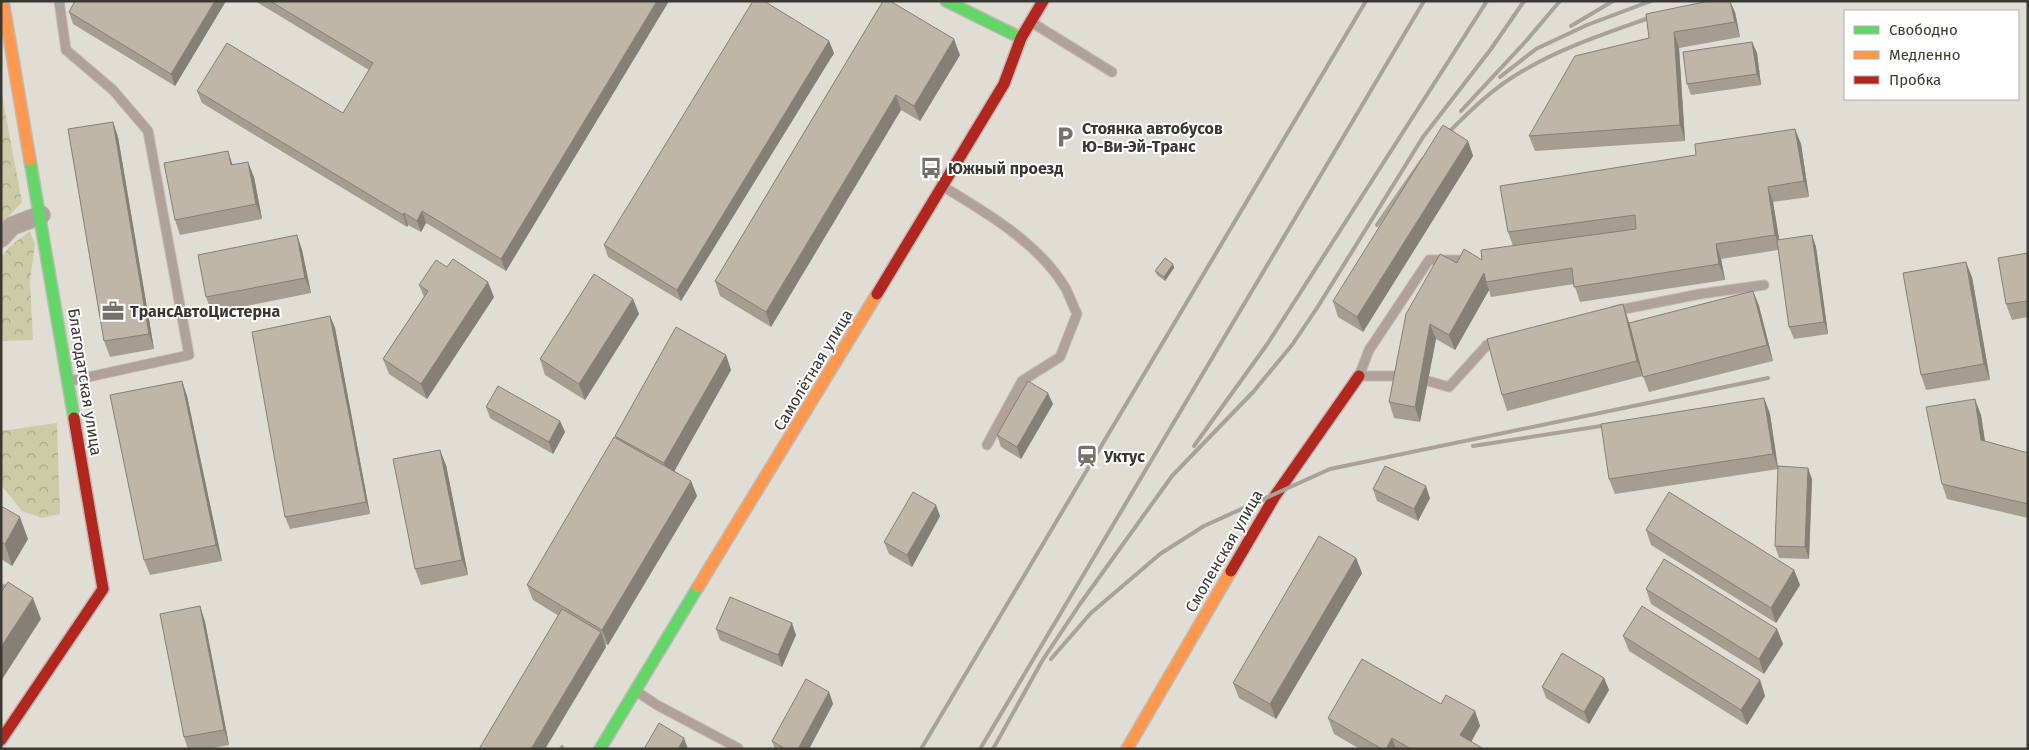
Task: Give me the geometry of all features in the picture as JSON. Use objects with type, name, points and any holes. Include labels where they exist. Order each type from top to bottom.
[{"type":"street","name":"Благодатская улица","points":[[1,740],[103,589],[3,1]]},
{"type":"street","points":[[946,1],[1021,38]]},
{"type":"street","name":"Самолётная улица","points":[[600,749],[1004,84],[1021,38],[1042,1]]},
{"type":"street","points":[[1,238],[12,226],[40,215]]},
{"type":"street","name":"Смоленская улица","points":[[1127,749],[1274,496],[1359,376]]},
{"type":"lane","points":[[59,1],[66,50],[113,90],[148,131],[189,355],[68,381]]},
{"type":"lane","points":[[1031,22],[1112,72]]},
{"type":"lane","points":[[943,186],[986,214],[1028,246],[1048,265],[1066,289],[1077,314],[1060,356],[1022,381],[986,445]]},
{"type":"lane","points":[[1402,376],[1359,376],[1369,350],[1429,260],[1478,259]]},
{"type":"lane","points":[[1606,313],[1700,294],[1764,285]]},
{"type":"lane","points":[[1428,381],[1449,387],[1487,345],[1514,338]]},
{"type":"lane","points":[[636,691],[657,705],[738,748]]},
{"type":"green space","points":[[1,90],[22,202],[1,225]]},
{"type":"green space","points":[[30,231],[35,245],[30,280],[33,340],[1,341],[1,258],[9,247]]},
{"type":"green space","points":[[57,423],[60,514],[42,518],[22,511],[1,485],[1,431]]},
{"type":"building","points":[[75,1],[215,1],[171,74],[69,12]]},
{"type":"building","points":[[270,1],[657,1],[501,259],[422,211],[417,221],[404,213],[403,215],[197,91],[227,43],[343,113],[373,63]]},
{"type":"building","points":[[753,1],[764,1],[829,41],[677,290],[604,245]]},
{"type":"building","points":[[883,1],[890,1],[954,39],[914,106],[896,95],[766,312],[715,281]]},
{"type":"building","points":[[1709,1],[1730,1],[1735,22],[1674,32],[1680,125],[1529,136],[1575,56],[1649,38],[1646,14]]},
{"type":"building","points":[[1752,42],[1757,74],[1687,84],[1683,52]]},
{"type":"building","points":[[113,122],[149,334],[104,341],[68,129]]},
{"type":"building","points":[[1443,125],[1468,141],[1357,317],[1333,301]]},
{"type":"building","points":[[1795,129],[1804,181],[1768,187],[1775,235],[1716,244],[1719,264],[1574,287],[1572,268],[1486,282],[1484,273],[1449,335],[1430,324],[1415,407],[1389,402],[1406,314],[1440,254],[1457,263],[1464,249],[1482,260],[1481,250],[1636,229],[1635,215],[1508,232],[1500,186],[1696,155],[1695,144]]},
{"type":"building","points":[[228,151],[231,165],[248,162],[256,204],[175,220],[164,163]]},
{"type":"building","points":[[297,235],[305,278],[206,297],[198,255]]},
{"type":"building","points":[[1812,235],[1824,322],[1789,327],[1777,240]]},
{"type":"building","points":[[2028,253],[2028,301],[2006,304],[1998,258]]},
{"type":"building","points":[[1165,258],[1173,264],[1164,277],[1155,271]]},
{"type":"building","points":[[453,259],[488,282],[421,384],[383,359],[428,291],[419,285],[436,260],[447,267]]},
{"type":"building","points":[[1966,262],[1984,364],[1921,375],[1903,273]]},
{"type":"building","points":[[594,274],[633,299],[579,384],[540,359]]},
{"type":"building","points":[[1753,291],[1767,345],[1643,377],[1629,323]]},
{"type":"building","points":[[1623,304],[1637,361],[1502,395],[1487,339]]},
{"type":"building","points":[[330,316],[366,502],[285,517],[252,332]]},
{"type":"building","points":[[676,327],[726,355],[664,463],[615,436]]},
{"type":"building","points":[[182,381],[216,545],[144,560],[110,395]]},
{"type":"building","points":[[1028,381],[1048,393],[1017,447],[997,435]]},
{"type":"building","points":[[498,386],[560,421],[549,442],[486,407]]},
{"type":"building","points":[[1764,398],[1773,454],[1609,479],[1601,424]]},
{"type":"building","points":[[1975,399],[1981,440],[2028,453],[2028,504],[1942,484],[1926,407]]},
{"type":"building","points":[[614,437],[691,481],[602,630],[527,585]]},
{"type":"building","points":[[440,450],[462,560],[415,569],[393,459]]},
{"type":"building","points":[[1385,466],[1426,486],[1414,509],[1373,489]]},
{"type":"building","points":[[1778,466],[1808,468],[1805,547],[1775,546]]},
{"type":"building","points":[[913,492],[936,505],[907,555],[884,542]]},
{"type":"building","points":[[1669,492],[1794,570],[1771,608],[1646,530]]},
{"type":"building","points":[[1,506],[20,517],[5,544],[1,542]]},
{"type":"building","points":[[1319,536],[1356,558],[1270,704],[1233,683]]},
{"type":"building","points":[[1664,559],[1777,629],[1759,659],[1646,589]]},
{"type":"building","points":[[8,582],[33,598],[1,647],[1,592]]},
{"type":"building","points":[[730,597],[792,623],[778,655],[716,629]]},
{"type":"building","points":[[200,606],[224,730],[184,737],[160,614]]},
{"type":"building","points":[[1642,606],[1760,680],[1741,710],[1623,636]]},
{"type":"building","points":[[562,609],[601,632],[531,749],[479,749]]},
{"type":"building","points":[[1562,653],[1604,678],[1584,712],[1542,687]]},
{"type":"building","points":[[1362,659],[1441,704],[1446,695],[1475,711],[1460,735],[1484,749],[1411,749],[1392,738],[1386,749],[1382,749],[1328,718]]},
{"type":"building","points":[[806,679],[829,692],[798,749],[786,749],[772,741]]},
{"type":"building","points":[[659,723],[684,738],[678,749],[644,749]]},
{"type":"railway","points":[[921,749],[1366,1]]},
{"type":"railway","points":[[980,749],[1424,1]]},
{"type":"railway","points":[[1194,446],[1268,343],[1487,1]]},
{"type":"railway","points":[[993,749],[1042,661],[1080,604],[1172,476],[1254,391],[1292,345],[1423,137],[1491,49],[1524,1]]},
{"type":"railway","points":[[1461,111],[1560,1]]},
{"type":"railway","points":[[1571,26],[1613,1]]},
{"type":"railway","points":[[1500,77],[1536,49],[1587,25],[1651,1]]},
{"type":"railway","points":[[1442,139],[1489,94],[1521,72],[1554,54],[1660,14]]},
{"type":"railway","points":[[1377,225],[1423,159]]},
{"type":"railway","points":[[1051,659],[1091,613],[1160,554],[1204,526],[1330,469],[1768,378]]},
{"type":"railway","points":[[1473,446],[1614,424]]},
{"type":"traffic: fast","points":[[946,1],[1021,38]]},
{"type":"traffic: fast","points":[[30,160],[74,418]]},
{"type":"traffic: fast","points":[[600,749],[698,587]]},
{"type":"traffic: slow","points":[[3,1],[30,160]]},
{"type":"traffic: slow","points":[[698,587],[877,294]]},
{"type":"traffic: slow","points":[[1127,749],[1231,571]]},
{"type":"traffic: jam","points":[[877,294],[1004,84],[1021,38],[1043,1]]},
{"type":"traffic: jam","points":[[1231,571],[1275,496],[1359,376]]},
{"type":"traffic: jam","points":[[1,740],[103,589],[74,418]]},
{"type":"place","name":"Стоянка автобусов Ю-Ви-Эй-Транс","points":[[1065,137]]},
{"type":"place","name":"Южный проезд","points":[[931,168]]},
{"type":"place","name":"ТрансАвтоЦистерна","points":[[113,311]]},
{"type":"place","name":"Уктус","points":[[1087,456]]}]
